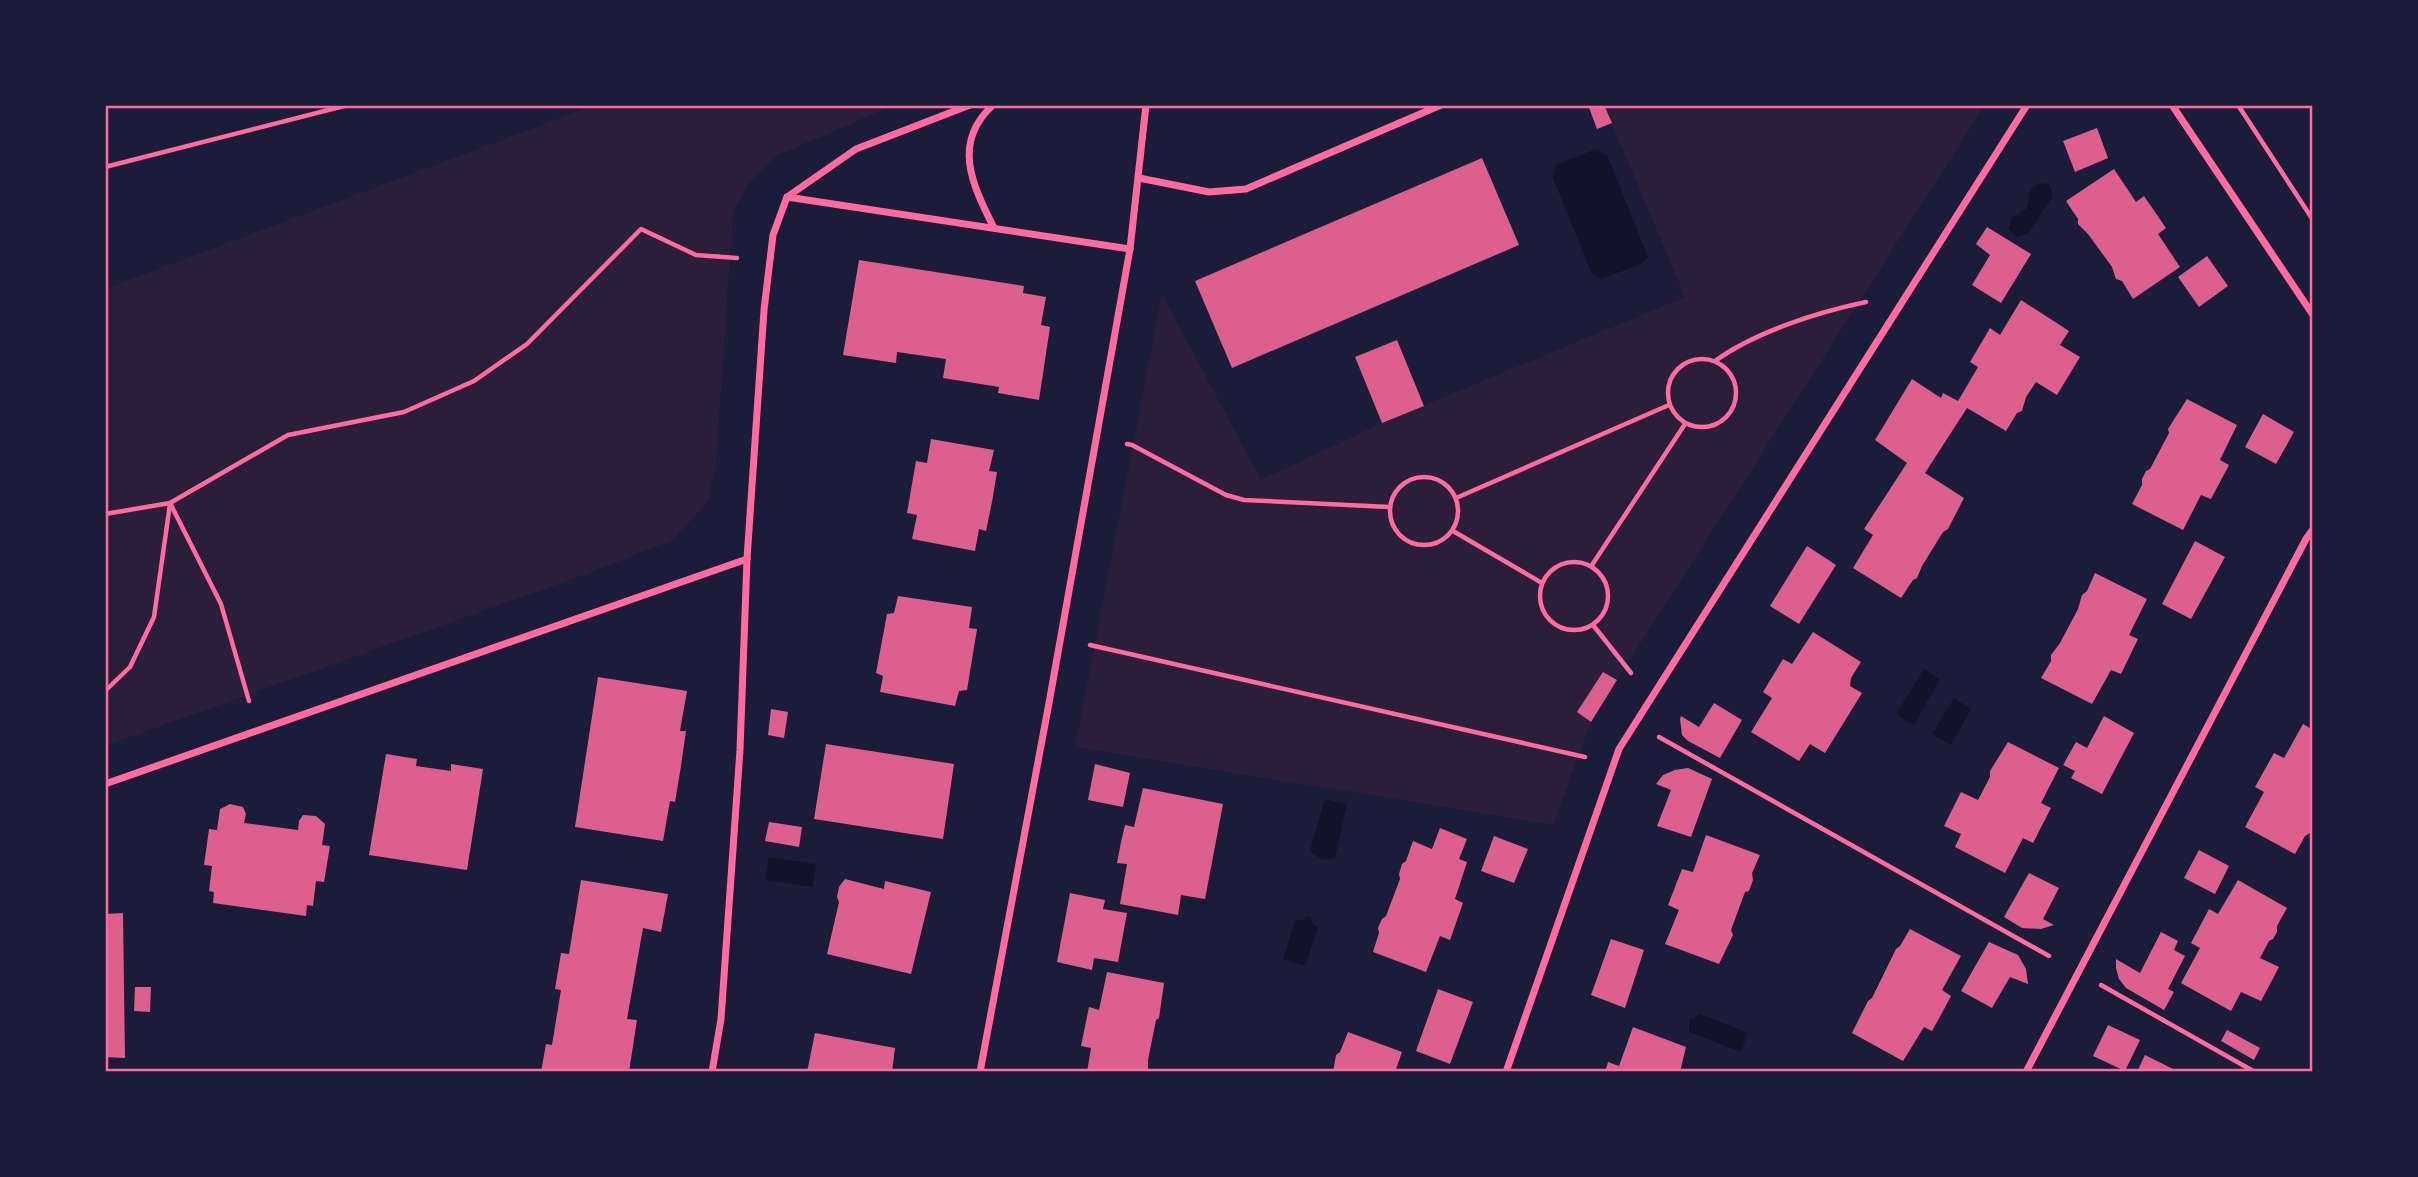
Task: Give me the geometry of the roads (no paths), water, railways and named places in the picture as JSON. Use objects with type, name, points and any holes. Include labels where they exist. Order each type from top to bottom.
[{"type":"street","points":[[712,1072],[721,1019],[740,750],[747,558],[764,310],[773,235],[787,197],[856,149],[970,105]]},
{"type":"street","points":[[993,105],[981,116],[969,145],[969,172],[975,191],[994,228]]},
{"type":"street","points":[[980,1072],[1130,249],[1146,105]]},
{"type":"street","points":[[1139,178],[1209,192],[1246,189],[1441,105]]},
{"type":"street","points":[[1506,1072],[1619,749],[2026,105]]},
{"type":"street","points":[[2172,105],[2313,315]]},
{"type":"street","points":[[787,197],[1130,249]]},
{"type":"street","points":[[2026,1072],[2313,529]]},
{"type":"street","points":[[105,784],[747,558]]}]
